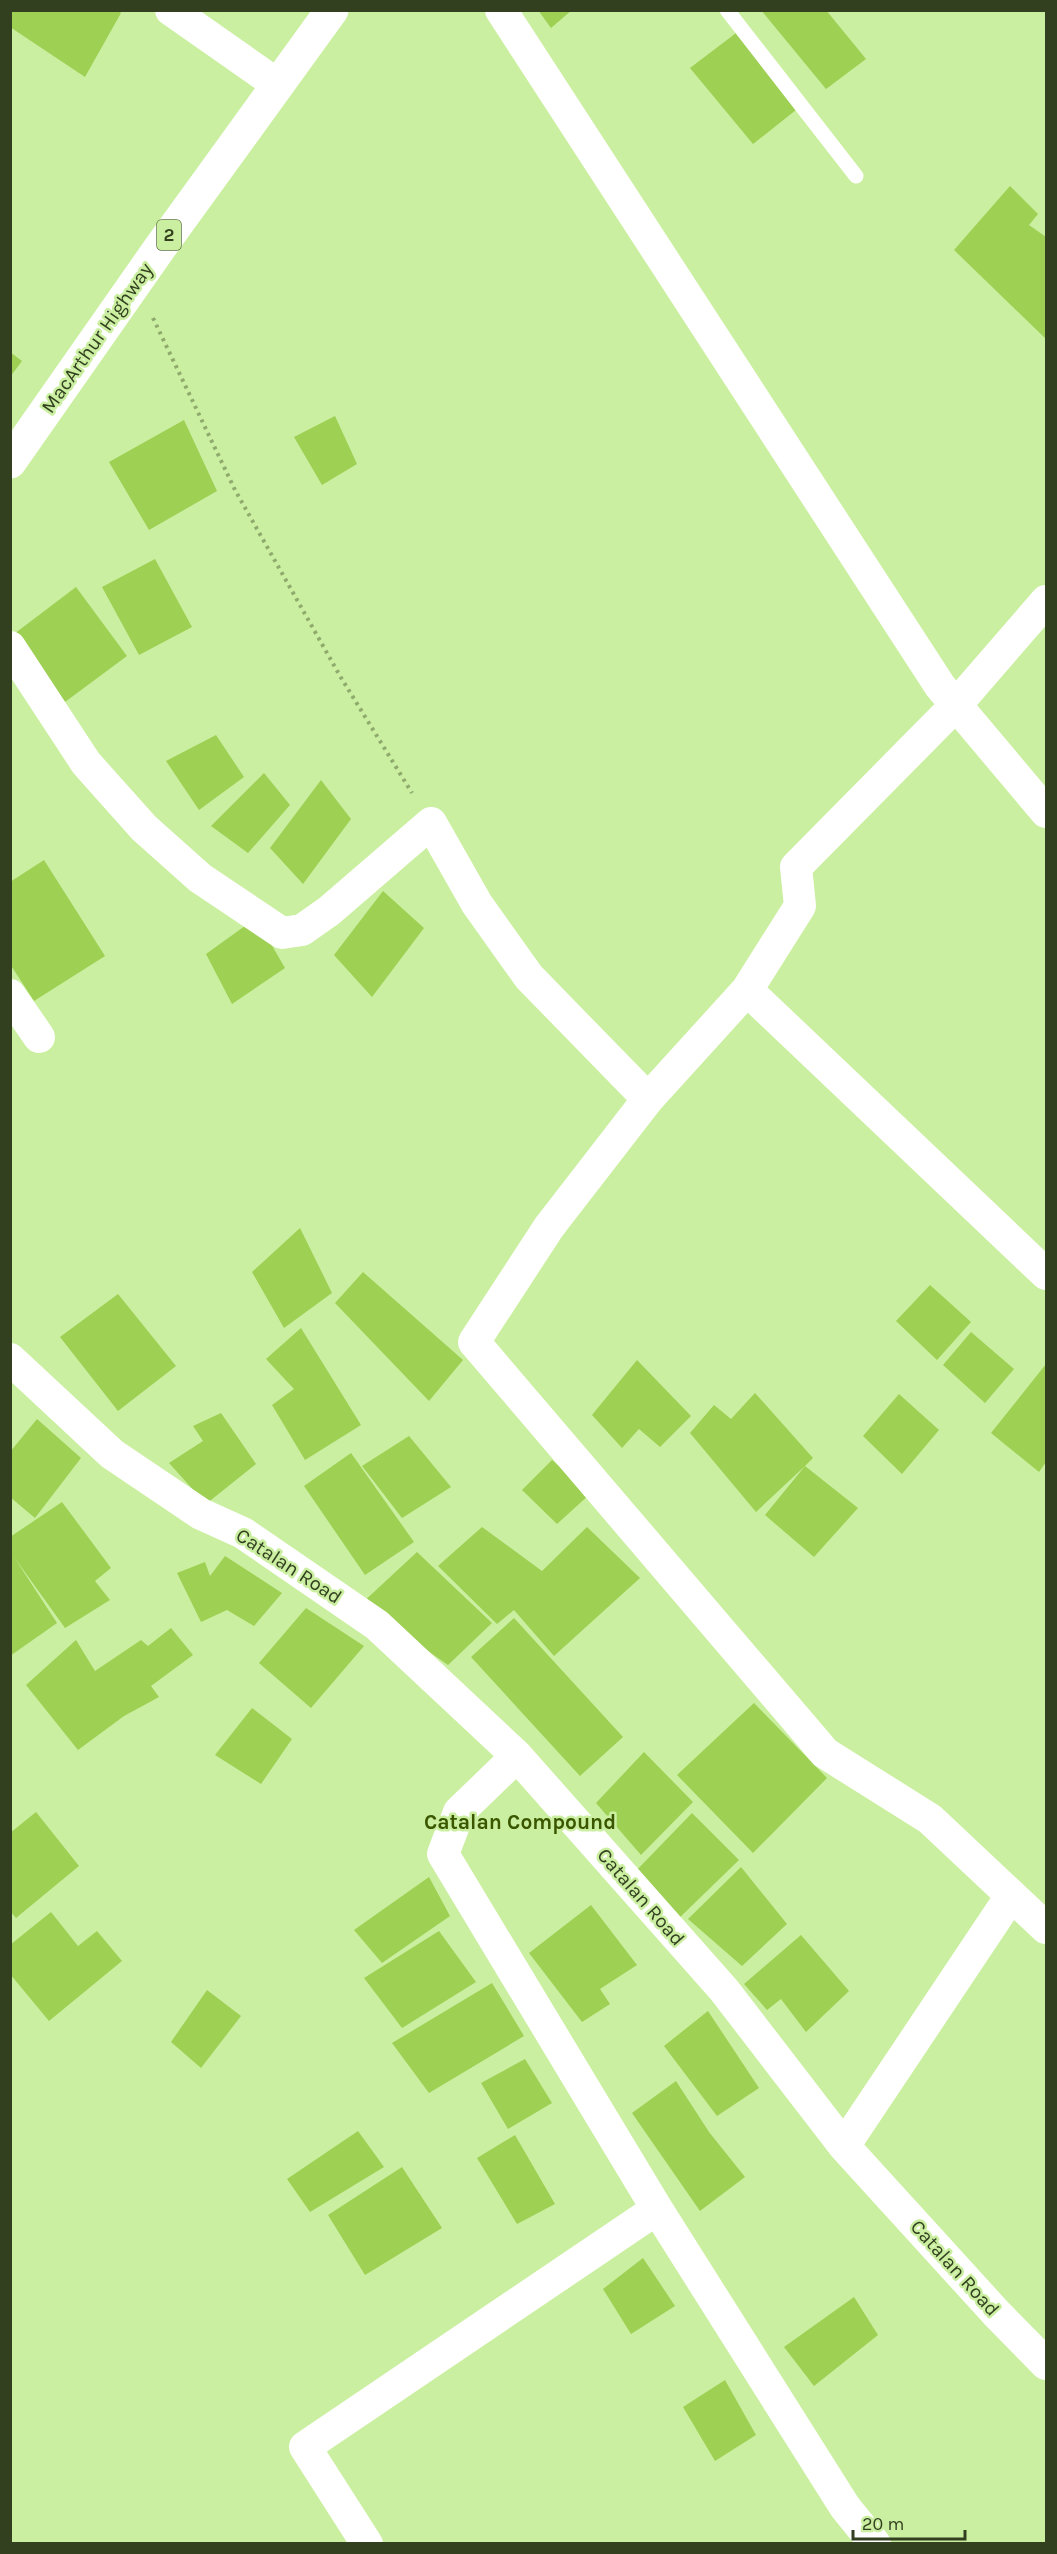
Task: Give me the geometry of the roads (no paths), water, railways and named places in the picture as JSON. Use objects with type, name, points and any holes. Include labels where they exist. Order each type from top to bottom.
[{"type":"main road","name":"MacArthur Highway","points":[[12,457],[332,10]]},
{"type":"street","points":[[171,10],[278,85]]},
{"type":"street","points":[[501,10],[940,686],[1047,812]]},
{"type":"street","points":[[1047,601],[956,705],[796,867],[800,906],[747,990],[648,1099],[549,1227],[474,1342],[825,1753],[930,1819],[1047,1928]]},
{"type":"street","points":[[10,647],[86,763],[144,828],[200,878],[282,933],[302,930],[329,911],[431,823],[477,904],[529,977],[648,1099]]},
{"type":"street","points":[[747,990],[1047,1274]]},
{"type":"street","points":[[10,994],[39,1037]]},
{"type":"street","name":"Catalan Road","points":[[10,1359],[112,1454],[201,1514],[243,1533],[377,1625],[517,1756],[724,1990],[844,2146],[997,2314],[1047,2364]]},
{"type":"street","points":[[517,1756],[459,1812],[443,1854],[657,2210],[845,2507],[875,2544]]},
{"type":"street","points":[[844,2146],[1011,1896]]},
{"type":"street","points":[[367,2544],[305,2447],[657,2210]]},
{"type":"lane","points":[[727,10],[856,176]]},
{"type":"district","name":"Catalan Compound","points":[[520,1822]]}]
